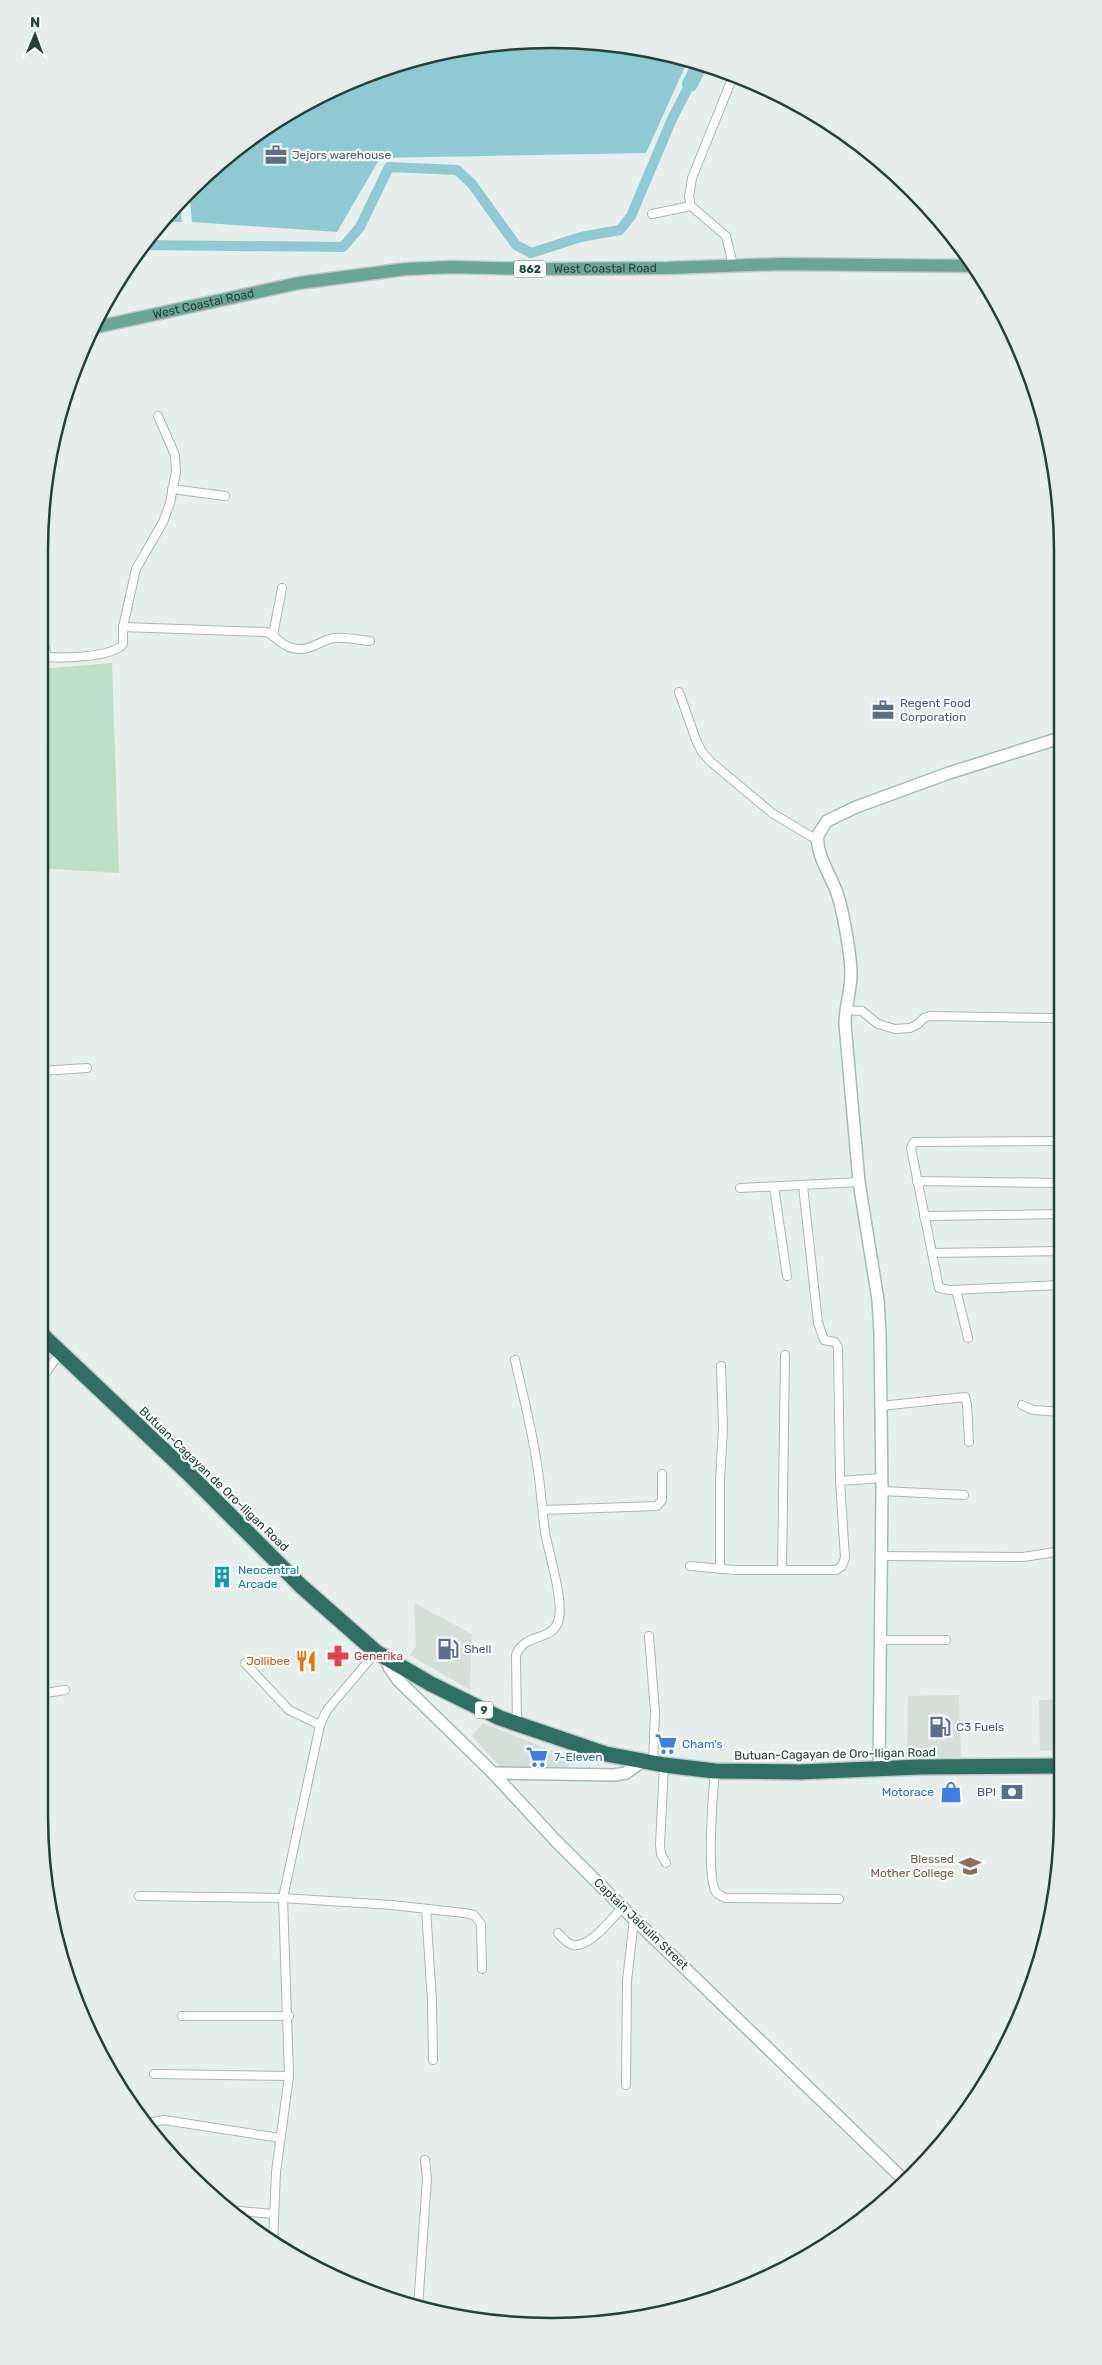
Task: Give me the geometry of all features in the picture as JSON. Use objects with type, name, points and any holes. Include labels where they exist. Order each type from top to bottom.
[{"type":"highway","name":"Butuan-Cagayan de Oro-Iligan Road","points":[[48,1341],[188,1473],[301,1586],[382,1655],[455,1697],[517,1724],[575,1744],[653,1764],[715,1771],[765,1773],[920,1767],[1054,1766]]},
{"type":"main road","name":"West Coastal Road","points":[[100,326],[299,283],[406,269],[452,267],[536,269],[667,268],[781,264],[966,266]]},
{"type":"street","points":[[731,81],[692,178],[689,197],[691,206],[726,236],[733,266]]},
{"type":"street","points":[[652,214],[691,206]]},
{"type":"street","points":[[48,657],[102,654],[118,649],[123,644],[123,627],[136,570],[163,522],[176,472],[175,455],[158,416]]},
{"type":"street","points":[[172,489],[225,496]]},
{"type":"street","points":[[273,635],[282,588]]},
{"type":"street","points":[[123,627],[266,632],[273,635],[281,644],[291,648],[312,648],[332,638],[370,641]]},
{"type":"street","points":[[680,692],[696,740],[702,752],[711,762],[772,813],[817,840]]},
{"type":"street","points":[[879,1770],[882,1491],[878,1300],[859,1182],[845,1010],[851,981],[851,964],[838,898],[817,840],[821,828],[827,822],[856,807],[949,773],[1054,740]]},
{"type":"street","points":[[845,1010],[862,1011],[878,1024],[895,1029],[910,1028],[930,1016],[1054,1018]]},
{"type":"street","points":[[48,1071],[87,1068]]},
{"type":"street","points":[[1054,1142],[914,1142],[911,1148],[916,1181],[939,1288],[956,1290],[1054,1285]]},
{"type":"street","points":[[916,1181],[1054,1183]]},
{"type":"street","points":[[740,1188],[859,1182]]},
{"type":"street","points":[[690,1566],[720,1569],[836,1570],[842,1566],[845,1558],[840,1481],[838,1347],[835,1342],[824,1340],[818,1323],[803,1186]]},
{"type":"street","points":[[774,1187],[787,1276]]},
{"type":"street","points":[[924,1216],[1054,1214]]},
{"type":"street","points":[[932,1253],[1054,1251]]},
{"type":"street","points":[[956,1290],[968,1338]]},
{"type":"street","points":[[48,1370],[60,1353]]},
{"type":"street","points":[[782,1570],[785,1356]]},
{"type":"street","points":[[515,1360],[537,1462],[560,1611],[558,1622],[549,1633],[533,1638],[519,1647],[516,1656],[517,1724]]},
{"type":"street","points":[[720,1569],[720,1490],[723,1429],[721,1366]]},
{"type":"street","points":[[880,1406],[965,1398],[969,1442]]},
{"type":"street","points":[[1022,1405],[1033,1410],[1054,1411]]},
{"type":"street","points":[[543,1510],[657,1506],[662,1500],[662,1474]]},
{"type":"street","points":[[840,1481],[881,1478]]},
{"type":"street","points":[[882,1491],[964,1494]]},
{"type":"street","points":[[881,1556],[1022,1557],[1054,1553]]},
{"type":"street","points":[[649,1636],[655,1712],[653,1764],[661,1854],[666,1863]]},
{"type":"street","points":[[880,1640],[946,1640]]},
{"type":"street","points":[[273,2234],[272,2214],[289,2076],[289,2016],[283,1898],[320,1725],[327,1710],[382,1655]]},
{"type":"street","name":"Captain Jabulin Street","points":[[382,1655],[398,1680],[493,1773],[555,1840],[900,2176]]},
{"type":"street","points":[[245,1663],[289,1710],[320,1725]]},
{"type":"street","points":[[48,1693],[65,1690]]},
{"type":"street","points":[[493,1773],[614,1775],[653,1764]]},
{"type":"street","points":[[715,1771],[711,1810],[712,1870],[713,1886],[716,1892],[726,1898],[839,1899]]},
{"type":"street","points":[[139,1896],[283,1898],[464,1912],[474,1915],[479,1919],[482,1969]]},
{"type":"street","points":[[558,1933],[568,1943],[581,1945],[594,1937],[623,1907]]},
{"type":"street","points":[[426,1909],[432,2001],[432,2060]]},
{"type":"street","points":[[626,2085],[628,1981],[634,1918]]},
{"type":"street","points":[[182,2016],[289,2016]]},
{"type":"street","points":[[154,2074],[289,2076]]},
{"type":"street","points":[[153,2122],[164,2120],[280,2138]]},
{"type":"street","points":[[419,2299],[427,2179],[425,2160]]},
{"type":"street","points":[[242,2211],[272,2214]]},
{"type":"shaded area","points":[[414,1603],[472,1634],[470,1690],[410,1655],[416,1646]]},
{"type":"shaded area","points":[[959,1695],[961,1757],[907,1758],[908,1696]]},
{"type":"shaded area","points":[[1054,1699],[1054,1750],[1040,1751],[1039,1700]]},
{"type":"shaded area","points":[[483,1723],[570,1758],[568,1769],[501,1768],[472,1736]]},
{"type":"green space","points":[[112,663],[119,873],[48,869],[48,668]]},
{"type":"water","points":[[551,48],[617,52],[649,57],[685,66],[646,153],[380,158],[337,232],[192,222],[190,200],[219,172],[244,152],[271,132],[328,99],[389,74],[453,57],[485,52]]},
{"type":"water","points":[[180,210],[182,222],[170,222]]},
{"type":"waterway","points":[[690,84],[697,70]]},
{"type":"waterway","points":[[151,245],[343,247],[360,227],[389,167],[457,170],[472,184],[516,245],[531,253],[581,237],[620,230],[631,216],[672,119],[690,84]]},
{"type":"place","name":"Jejors warehouse","points":[[276,155]]},
{"type":"place","name":"Regent Food Corporation","points":[[883,710]]},
{"type":"place","name":"Neocentral Arcade","points":[[222,1577]]},
{"type":"place","name":"Shell","points":[[448,1649]]},
{"type":"place","name":"Generika","points":[[338,1656]]},
{"type":"place","name":"Jollibee","points":[[306,1661]]},
{"type":"place","name":"C3 Fuels","points":[[940,1727]]},
{"type":"place","name":"Cham's","points":[[666,1744]]},
{"type":"place","name":"7-Eleven","points":[[537,1757]]},
{"type":"place","name":"Motorace","points":[[951,1792]]},
{"type":"place","name":"BPI","points":[[1012,1792]]},
{"type":"place","name":"Blessed Mother College","points":[[970,1866]]}]
